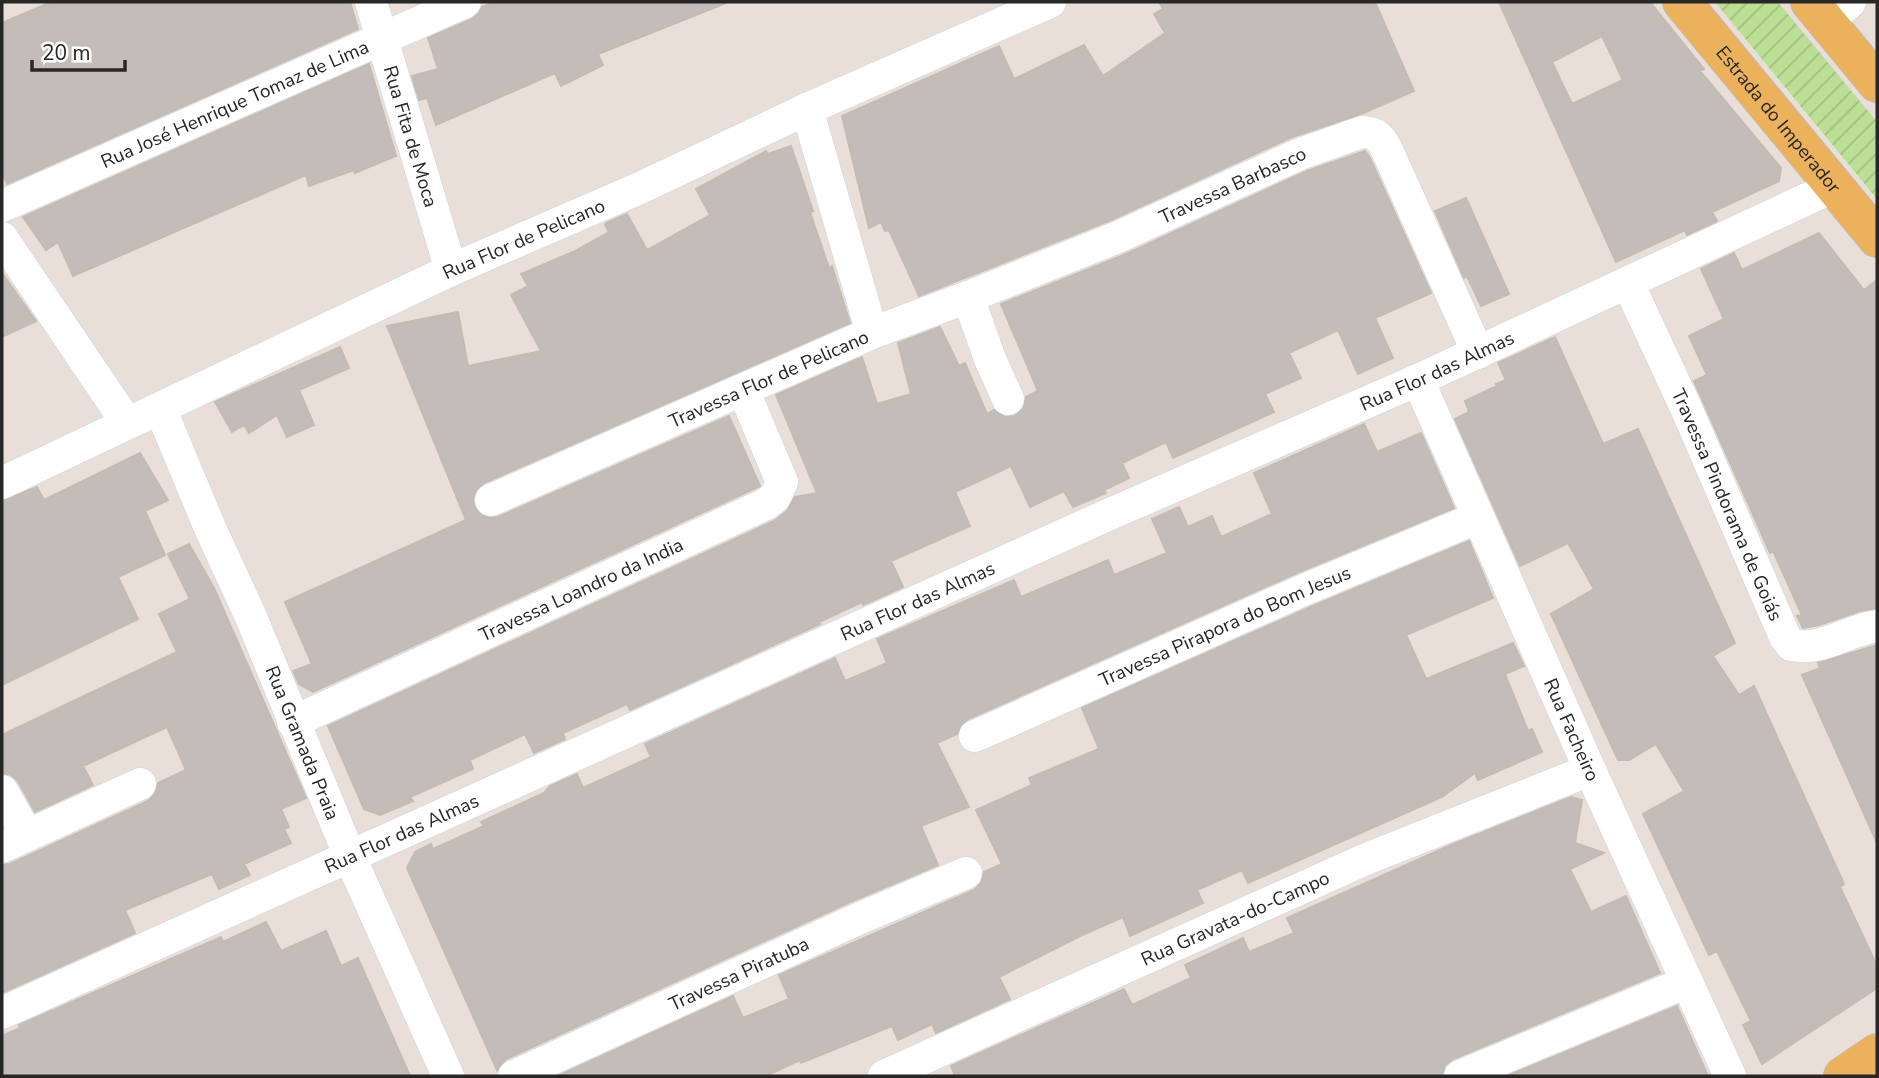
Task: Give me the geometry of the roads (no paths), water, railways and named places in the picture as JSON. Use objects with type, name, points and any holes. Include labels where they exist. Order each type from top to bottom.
[{"type":"main road","name":"Estrada do Imperador","points":[[1682,2],[1877,238]]},
{"type":"main road","points":[[1829,9],[1877,83]]},
{"type":"main road","points":[[1843,1076],[1877,1053]]},
{"type":"street","name":"Rua Fita de Moca","points":[[371,2],[451,270]]},
{"type":"street","name":"Rua José Henrique Tomaz de Lima","points":[[2,206],[465,2]]},
{"type":"street","name":"Rua Flor de Pelicano","points":[[2,483],[451,270],[640,188],[807,109],[1050,2]]},
{"type":"street","name":"Travessa Flor de Pelicano","points":[[491,500],[872,332],[807,109]]},
{"type":"street","name":"Travessa Barbasco","points":[[968,297],[1118,237],[1300,154],[1362,132],[1371,132],[1377,135],[1387,150],[1478,353]]},
{"type":"street","name":"Rua Flor das Almas","points":[[2,1013],[1110,514],[1478,353],[1835,186]]},
{"type":"street","points":[[2,237],[127,423]]},
{"type":"street","name":"Travessa Pindorama de Goiás","points":[[1628,283],[1687,410],[1784,637],[1791,645],[1815,647],[1877,626]]},
{"type":"street","points":[[872,332],[968,297],[990,359],[1008,399]]},
{"type":"street","name":"Rua Facheiro","points":[[1418,380],[1477,518],[1730,1076]]},
{"type":"street","name":"Travessa Loandro da India","points":[[293,722],[766,504],[780,491],[782,482],[750,405]]},
{"type":"street","name":"Rua Gramada Praia","points":[[160,408],[251,617],[350,857],[447,1076]]},
{"type":"street","name":"Travessa Pirapora do Bom Jesus","points":[[975,736],[1306,589],[1477,518]]},
{"type":"street","name":"Rua Gravata-do-Campo","points":[[884,1076],[1366,859],[1590,770]]},
{"type":"street","points":[[2,791],[15,841],[140,784]]},
{"type":"street","name":"Travessa Piratuba","points":[[514,1076],[858,919],[966,873]]},
{"type":"street","points":[[1460,1076],[1687,982]]}]
